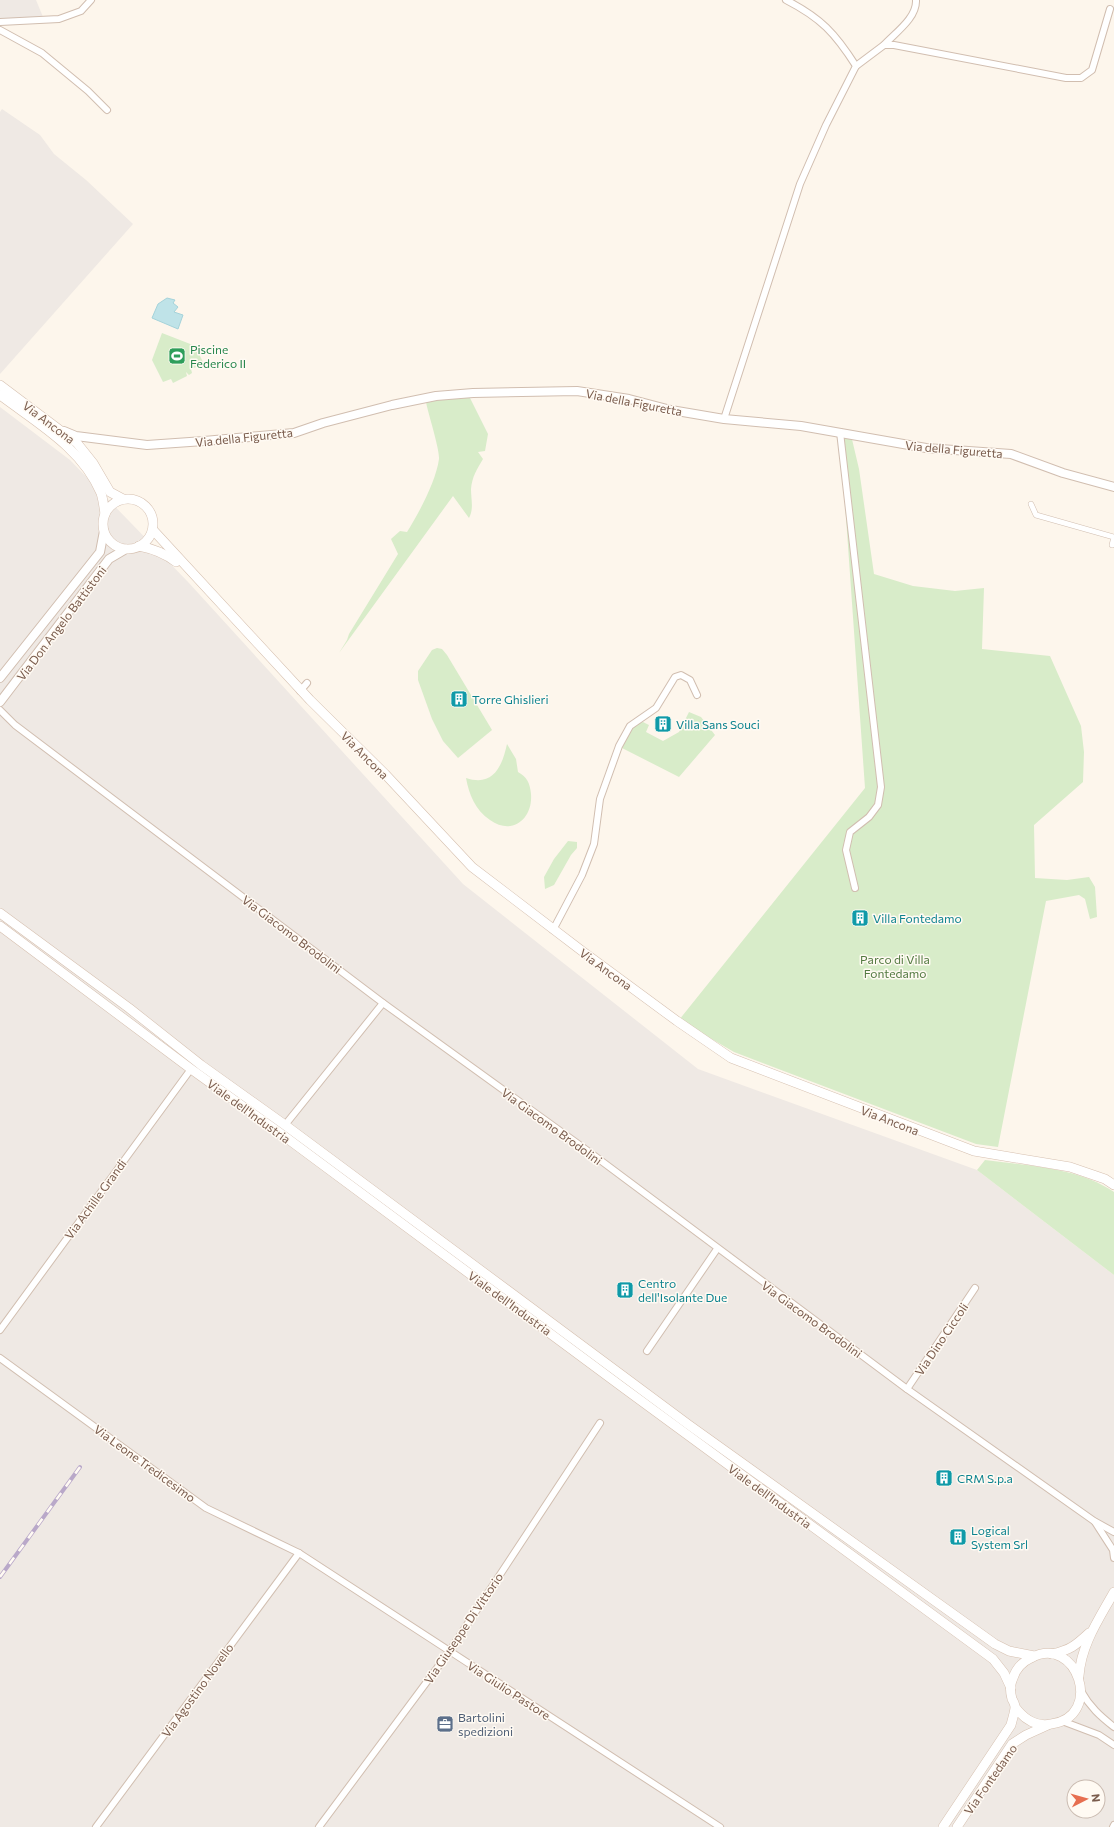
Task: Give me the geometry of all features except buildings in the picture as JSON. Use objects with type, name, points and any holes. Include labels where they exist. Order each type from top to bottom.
[{"type":"main road","name":"Via Ancona","points":[[0,385],[77,443],[93,463],[110,492],[122,499],[134,499],[145,504],[152,514],[153,530],[300,690],[384,774],[472,867],[553,930],[677,1021],[731,1058],[974,1151],[1070,1167],[1089,1172],[1114,1185]]},
{"type":"main road","name":"Via Ancona","points":[[0,395],[70,448],[86,467],[101,494],[105,514],[103,525],[104,531]]},
{"type":"main road","points":[[105,514],[112,504],[122,499]]},
{"type":"main road","points":[[140,546],[148,539],[153,530]]},
{"type":"main road","points":[[104,531],[112,543],[126,549]]},
{"type":"main road","name":"Via Ancona","points":[[126,549],[140,546],[154,549],[168,555],[204,585]]},
{"type":"main road","name":"Viale dell'Industria","points":[[0,913],[129,1008],[202,1065],[689,1425],[995,1644],[1009,1651],[1034,1656]]},
{"type":"main road","name":"Viale dell'Industria","points":[[0,926],[191,1069],[297,1145],[625,1389],[994,1659],[1004,1672],[1010,1688]]},
{"type":"main road","name":"Via Fontedamo","points":[[957,1827],[1012,1744],[1026,1735],[1062,1721],[1076,1709],[1081,1691],[1079,1676],[1080,1660],[1094,1628],[1114,1592]]},
{"type":"main road","name":"Via Fontedamo","points":[[1050,1725],[1030,1721],[1015,1707],[1010,1688],[1017,1668],[1034,1656],[1068,1650],[1075,1646],[1094,1628]]},
{"type":"main road","name":"Via Fontedamo","points":[[1050,1654],[1068,1661],[1079,1676]]},
{"type":"main road","name":"Via Fontedamo","points":[[943,1827],[1011,1725],[1015,1707]]},
{"type":"street","points":[[0,22],[59,19],[81,11],[91,0]]},
{"type":"street","points":[[786,0],[813,15],[828,27],[843,45],[856,66]]},
{"type":"street","points":[[724,419],[800,184],[826,125],[856,66],[884,45],[909,18],[916,5],[916,0]]},
{"type":"street","points":[[884,45],[894,45],[1066,78],[1080,78],[1092,70],[1110,9]]},
{"type":"street","points":[[0,30],[42,53],[88,91],[107,110]]},
{"type":"street","name":"Via della Figuretta","points":[[58,428],[76,436],[147,445],[204,441],[294,433],[338,419],[436,396],[473,393],[577,391],[629,399],[671,410],[724,419],[801,426],[926,448],[1011,454],[1063,473],[1114,487]]},
{"type":"street","points":[[840,432],[881,787],[878,805],[869,817],[850,832],[846,850],[855,888]]},
{"type":"street","points":[[1031,504],[1036,515],[1114,538],[1112,545]]},
{"type":"street","name":"Via Don Angelo Battistoni","points":[[0,678],[100,552],[104,531]]},
{"type":"street","name":"Via Don Angelo Battistoni","points":[[0,702],[109,559],[126,549]]},
{"type":"street","points":[[553,930],[582,874],[594,844],[600,799],[619,746],[630,726],[656,708],[675,677],[681,675],[690,680],[697,696]]},
{"type":"street","points":[[300,690],[307,683]]},
{"type":"street","name":"Via Giacomo Brodolini","points":[[0,710],[15,725],[383,1003],[592,1154],[717,1249],[907,1389],[1094,1521],[1114,1532]]},
{"type":"street","name":"Via Giacomo Brodolini","points":[[0,717],[15,725]]},
{"type":"street","name":"Viale dell'Industria","points":[[285,1125],[383,1003]]},
{"type":"street","name":"Via Achille Grandi","points":[[0,1330],[191,1069]]},
{"type":"street","points":[[648,1352],[717,1249]]},
{"type":"street","name":"Via Dino Ciccoli","points":[[907,1389],[976,1288]]},
{"type":"street","name":"Via Leone Tredicesimo","points":[[0,1358],[206,1508],[298,1553]]},
{"type":"street","name":"Via Giuseppe Di Vittorio","points":[[319,1827],[449,1652],[600,1423]]},
{"type":"street","name":"Via Giacomo Brodolini","points":[[1094,1521],[1114,1550],[1114,1558]]},
{"type":"street","name":"Via Giulio Pastore","points":[[298,1553],[720,1827]]},
{"type":"street","name":"Via Agostino Novello","points":[[96,1827],[298,1553]]},
{"type":"street","points":[[1081,1691],[1088,1703],[1098,1715],[1114,1727]]},
{"type":"street","points":[[1062,1721],[1099,1735],[1114,1745]]},
{"type":"shaded area","points":[[0,0],[36,0],[43,17],[0,19]]},
{"type":"shaded area","points":[[2,109],[40,135],[54,154],[86,180],[133,224],[0,374],[0,112]]},
{"type":"shaded area","points":[[0,407],[70,460],[189,583],[463,884],[698,1069],[977,1170],[1114,1275],[1114,1827],[0,1827]]},
{"type":"green space","name":"Piscine Federico II","points":[[162,333],[198,347],[198,352],[204,364],[191,369],[192,373],[189,375],[186,372],[187,376],[173,383],[171,379],[163,382],[152,360]]},
{"type":"green space","points":[[469,396],[488,434],[485,451],[478,452],[483,459],[472,481],[471,515],[469,518],[453,496],[339,653],[398,554],[391,539],[400,531],[407,532],[431,487],[437,468],[439,454],[426,402]]},
{"type":"green space","name":"Parco di Villa Fontedamo","points":[[840,432],[851,435],[859,469],[874,574],[913,586],[955,591],[984,588],[982,649],[1050,656],[1081,726],[1084,752],[1083,782],[1034,825],[1035,878],[1067,880],[1089,877],[1095,887],[1097,917],[1090,919],[1085,899],[1079,895],[1046,901],[998,1147],[976,1144],[734,1052],[679,1020],[865,788]]},
{"type":"green space","points":[[437,648],[442,649],[447,655],[492,730],[458,758],[443,741],[432,719],[418,680],[418,671],[432,650]]},
{"type":"green space","points":[[689,712],[701,717],[715,735],[679,777],[622,748],[632,729],[643,722],[649,725],[646,732],[663,741],[679,732]]},
{"type":"green space","points":[[507,744],[516,759],[518,772],[528,781],[531,794],[531,803],[529,811],[520,822],[506,826],[498,825],[480,811],[471,796],[466,778],[483,780],[495,773],[502,760]]},
{"type":"green space","points":[[568,841],[577,842],[577,848],[571,855],[554,885],[545,889],[544,877],[554,859]]},
{"type":"green space","points":[[985,1160],[1035,1166],[1068,1172],[1084,1177],[1114,1192],[1114,1275],[977,1170]]},
{"type":"water","points":[[167,298],[175,300],[173,303],[178,307],[174,312],[183,315],[178,329],[152,318],[158,304]]},
{"type":"railway","points":[[0,1577],[80,1467]]},
{"type":"place","name":"Piscine Federico II","points":[[177,356]]},
{"type":"place","name":"Torre Ghislieri","points":[[459,699]]},
{"type":"place","name":"Villa Sans Souci","points":[[663,724]]},
{"type":"place","name":"Villa Fontedamo","points":[[860,918]]},
{"type":"place","name":"Centro dell'Isolante Due","points":[[625,1290]]},
{"type":"place","name":"CRM S.p.a","points":[[944,1478]]},
{"type":"place","name":"Logical System Srl","points":[[958,1537]]},
{"type":"place","name":"Bartolini spedizioni","points":[[445,1724]]}]
